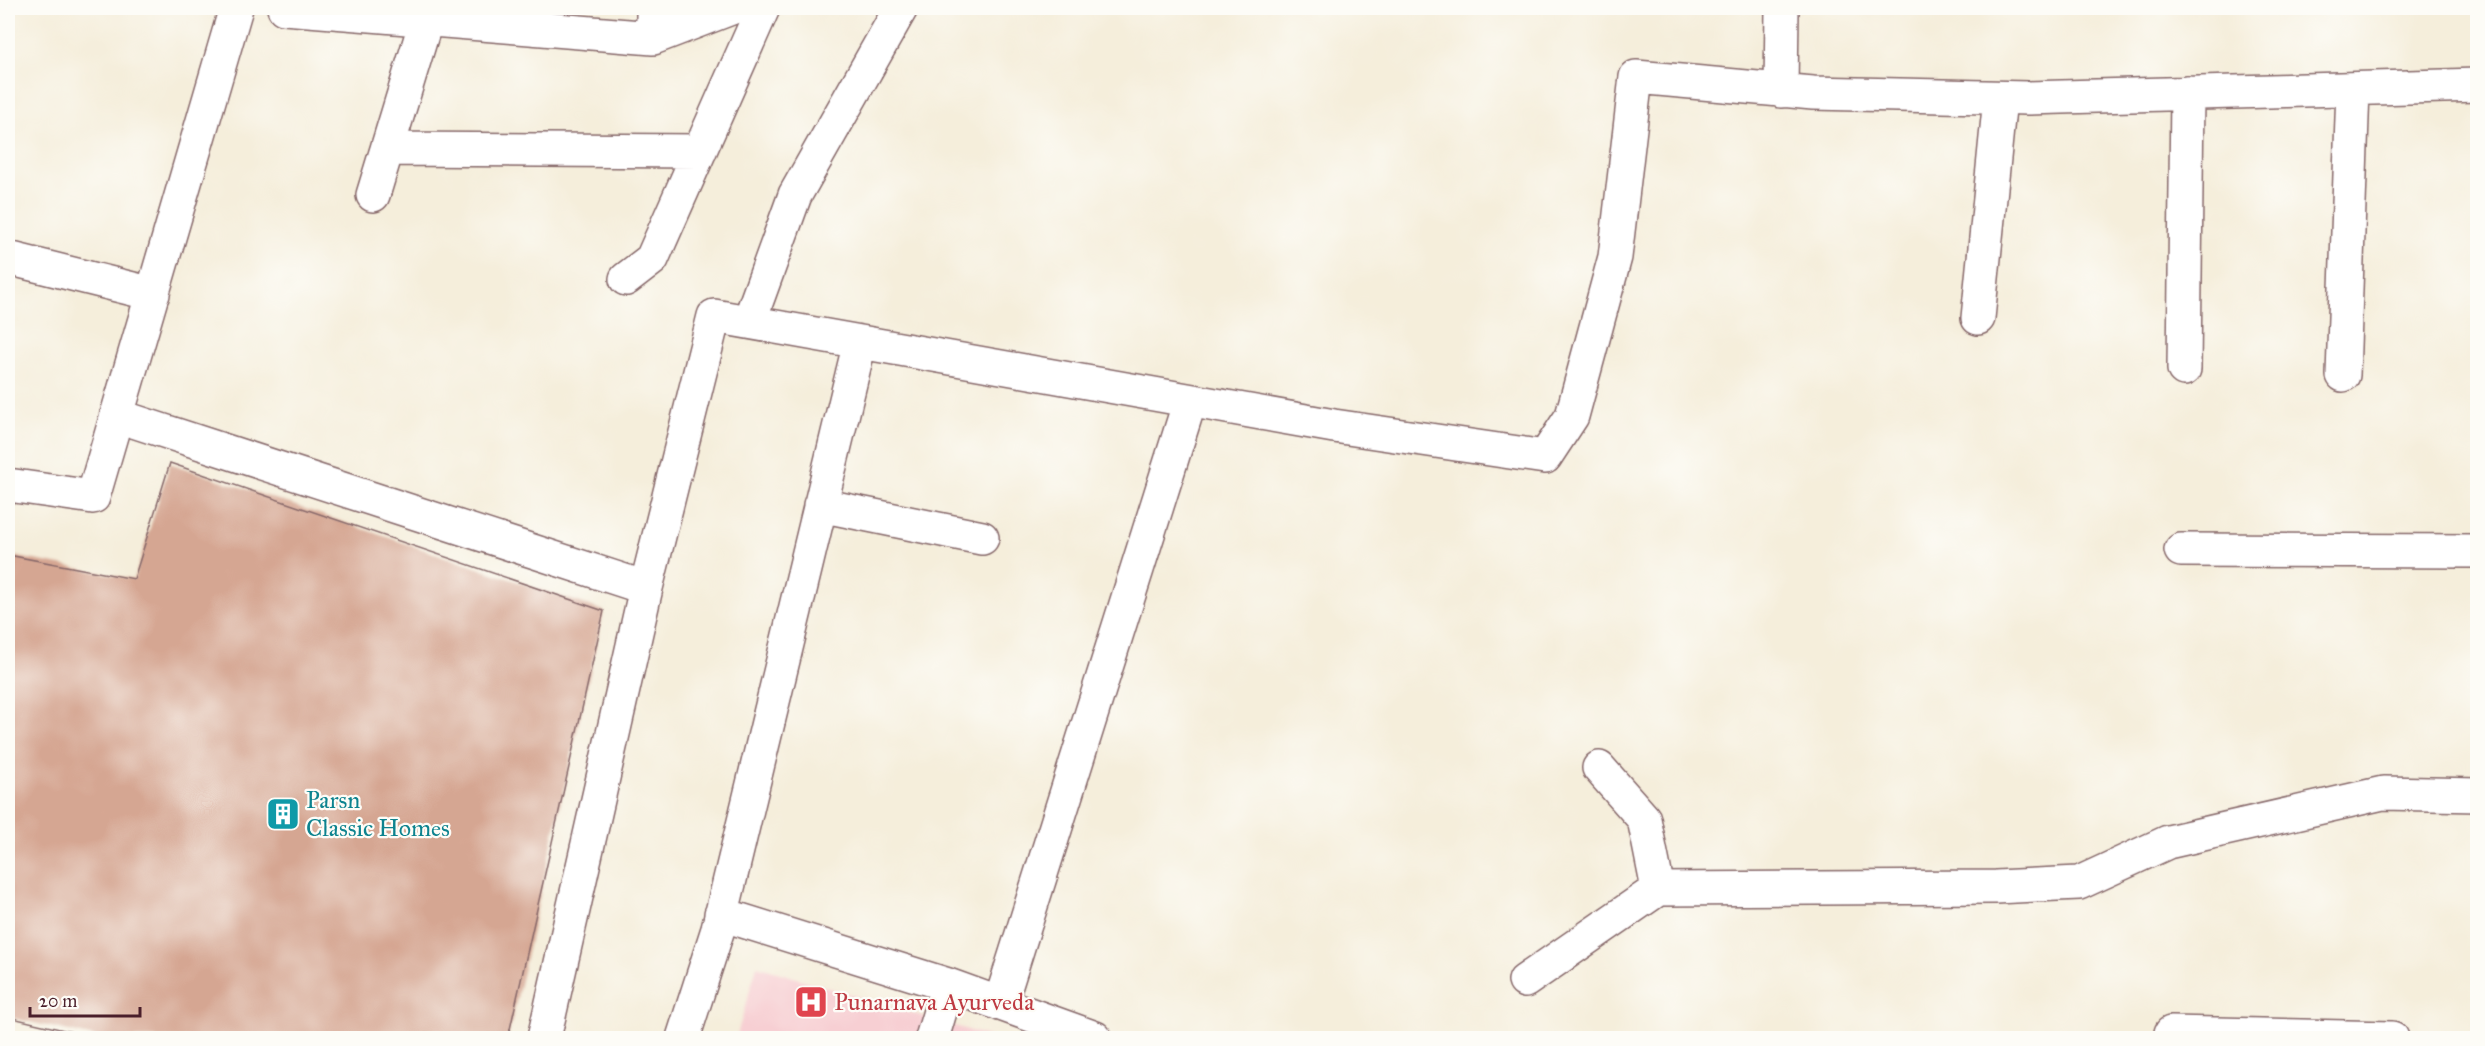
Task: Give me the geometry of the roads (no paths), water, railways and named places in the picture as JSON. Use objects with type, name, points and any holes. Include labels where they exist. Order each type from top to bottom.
[{"type":"street","points":[[8,485],[93,496],[236,8]]},
{"type":"street","points":[[284,8],[653,23],[730,8]]},
{"type":"street","points":[[626,279],[652,259],[763,8]]},
{"type":"street","points":[[749,322],[795,195],[901,8]]},
{"type":"street","points":[[1781,91],[1782,8]]},
{"type":"street","points":[[373,195],[428,13]]},
{"type":"street","points":[[544,1038],[646,588],[714,316],[1334,426],[1545,457],[1572,416],[1614,257],[1636,76],[1781,91],[2000,98],[2478,85]]},
{"type":"street","points":[[2343,375],[2353,89]]},
{"type":"street","points":[[2184,369],[2187,93]]},
{"type":"street","points":[[1978,318],[2000,98]]},
{"type":"street","points":[[387,149],[700,151]]},
{"type":"street","points":[[8,258],[153,294]]},
{"type":"street","points":[[683,1038],[721,914],[860,342]]},
{"type":"street","points":[[1000,1004],[1190,401]]},
{"type":"street","points":[[117,416],[646,588]]},
{"type":"street","points":[[820,505],[982,538]]},
{"type":"street","points":[[2181,550],[2478,551]]},
{"type":"street","points":[[1599,768],[1644,819],[1658,889]]},
{"type":"street","points":[[1524,981],[1658,889],[1996,887],[2079,883],[2168,842],[2383,793],[2478,795]]},
{"type":"street","points":[[721,914],[948,985],[1095,1038]]},
{"type":"street","points":[[932,1038],[948,985]]},
{"type":"street","points":[[2171,1033],[2392,1038]]},
{"type":"place","name":"Parsn Classic Homes","points":[[283,814]]},
{"type":"place","name":"Punarnava Ayurveda","points":[[811,1002]]}]
